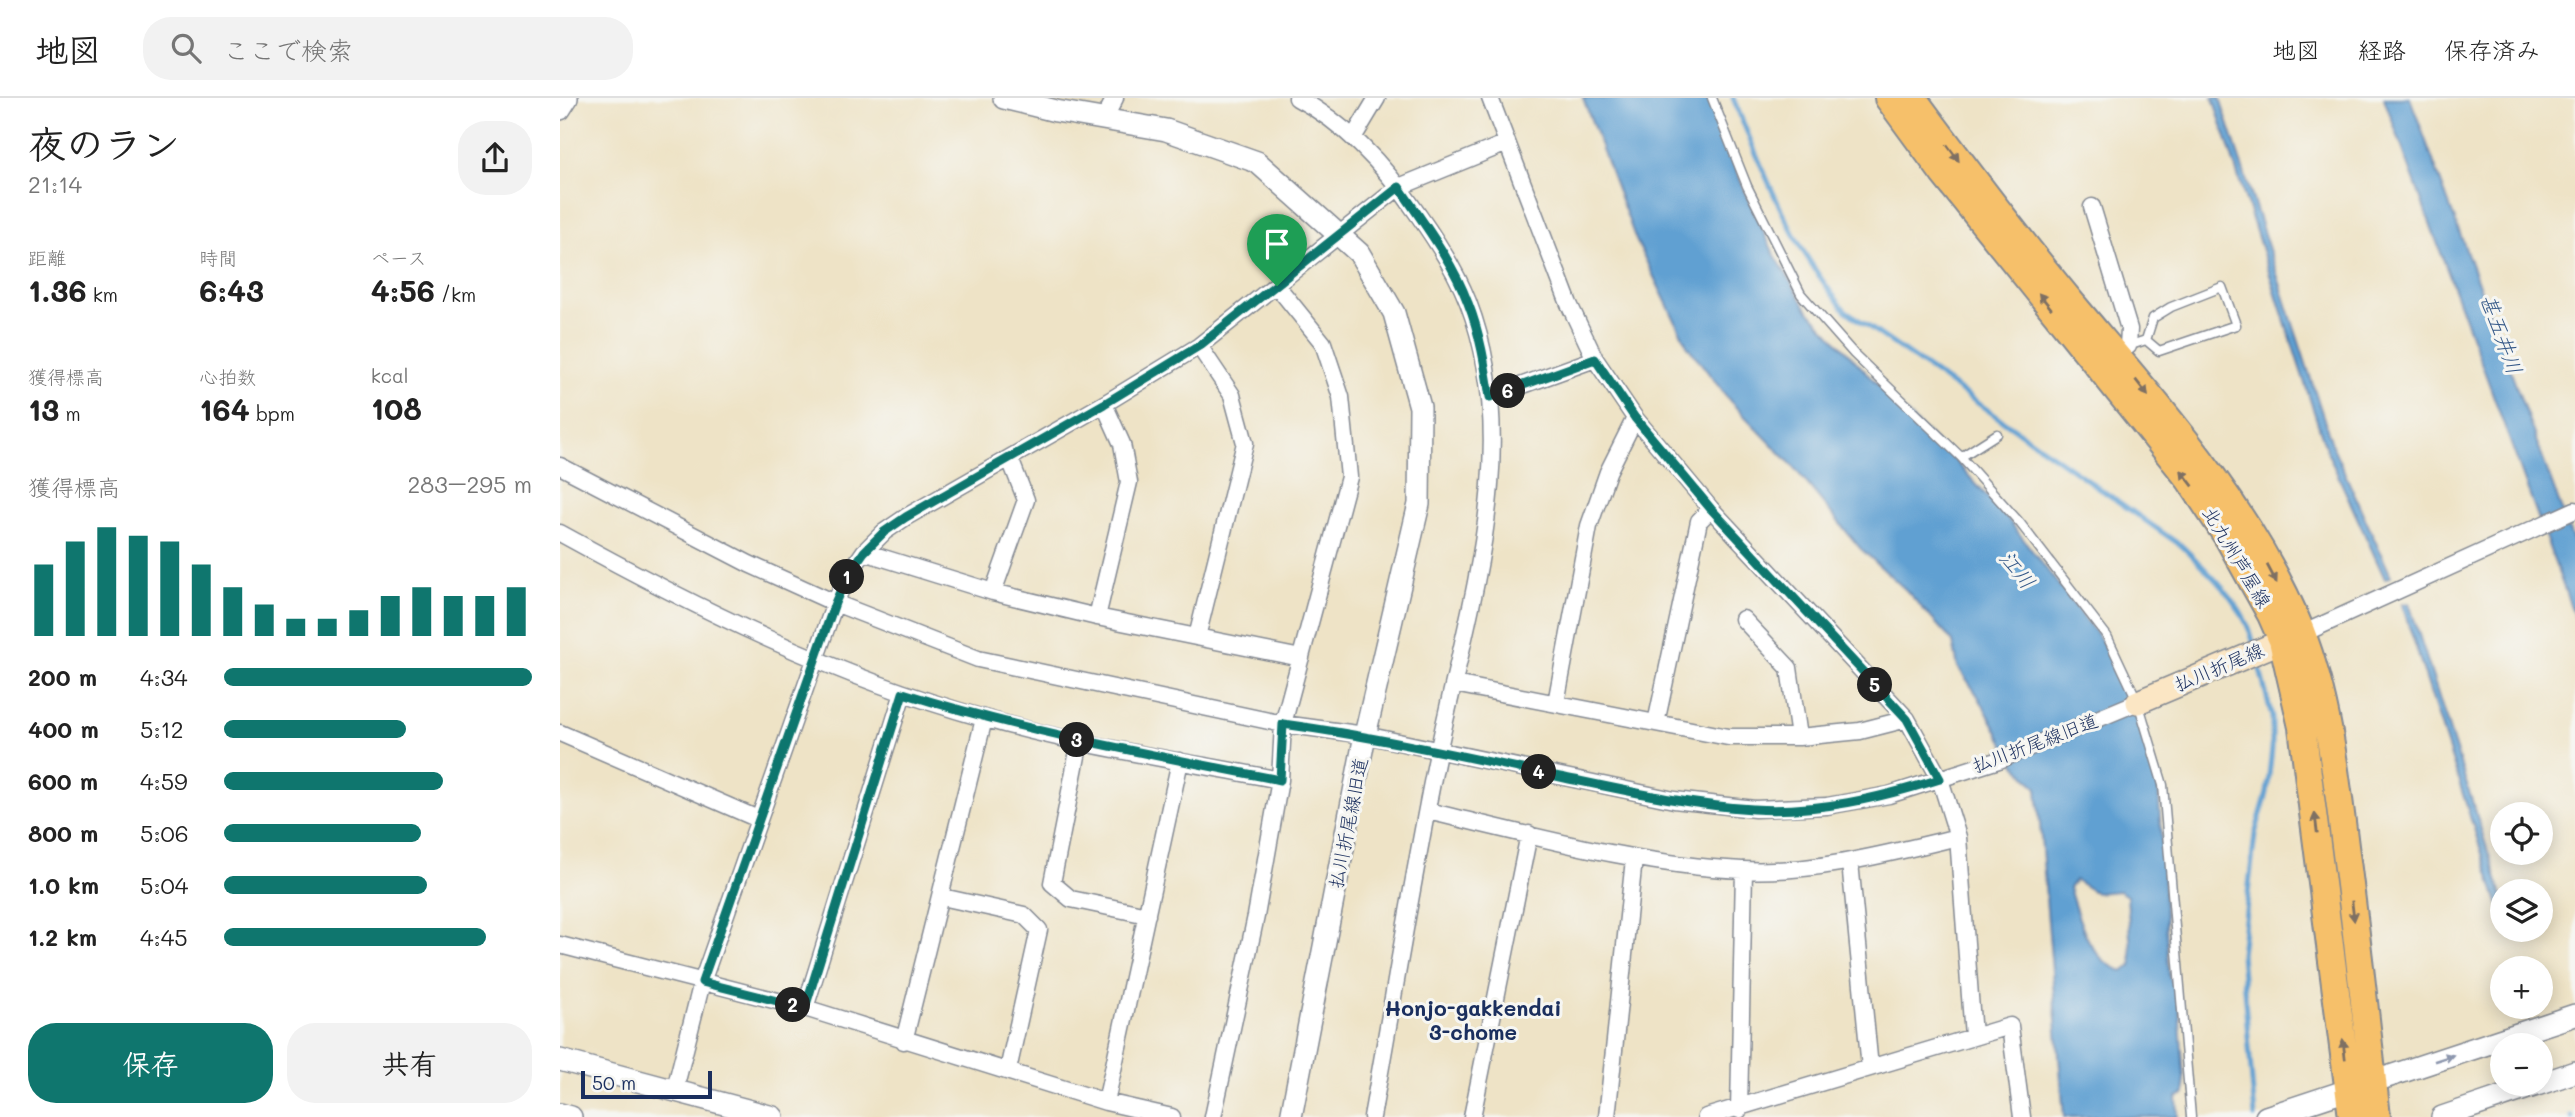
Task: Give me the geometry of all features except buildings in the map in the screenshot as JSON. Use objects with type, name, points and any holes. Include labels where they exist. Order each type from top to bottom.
[{"type":"main road","name":"北九州芦屋線","points":[[1888,98],[1943,173],[2112,353]]},
{"type":"main road","name":"北九州芦屋線","points":[[1913,98],[1965,169],[2211,475],[2244,524],[2327,721],[2336,780],[2361,1085],[2352,1117]]},
{"type":"main road","name":"払川折尾線","points":[[2134,704],[2292,637]]},
{"type":"main road","name":"北九州芦屋線","points":[[2361,1085],[2377,1117]]},
{"type":"street","points":[[560,109],[567,98]]},
{"type":"street","points":[[560,466],[749,564],[835,603],[978,659],[1283,724],[1365,735],[1419,504],[1420,407],[1394,313],[1359,253],[1257,162],[1166,130],[1004,98]]},
{"type":"street","points":[[1104,119],[1115,98]]},
{"type":"street","points":[[1297,98],[1353,138],[1399,187],[1445,254],[1468,303],[1482,352],[1490,397],[1488,510],[1438,751],[1372,1117]]},
{"type":"street","points":[[1353,138],[1377,98]]},
{"type":"street","points":[[1490,98],[1569,304],[1595,359],[1635,418],[1711,509],[1907,719],[1940,779],[1958,837],[1972,1037]]},
{"type":"street","points":[[675,1089],[702,982],[813,660],[846,578],[864,552],[884,532],[906,517],[1010,459],[1199,346],[1399,187],[1507,143]]},
{"type":"street","points":[[2092,207],[2129,329],[2112,353]]},
{"type":"street","points":[[1213,1117],[1256,916],[1280,780],[1283,724],[1349,477],[1341,397],[1323,343],[1277,286]]},
{"type":"street","points":[[1197,638],[1245,443],[1232,395],[1199,346]]},
{"type":"street","points":[[1490,397],[1595,359]]},
{"type":"street","points":[[1097,617],[1129,482],[1122,444],[1104,404]]},
{"type":"street","points":[[1556,704],[1590,526],[1608,472],[1635,418]]},
{"type":"street","points":[[993,592],[1026,500],[1010,459]]},
{"type":"street","points":[[1656,723],[1699,521],[1711,509]]},
{"type":"street","points":[[2292,637],[2575,510]]},
{"type":"street","points":[[560,533],[718,617],[813,660],[903,693],[985,719],[1080,741],[1280,780]]},
{"type":"street","points":[[864,552],[993,592],[1097,617],[1301,658]]},
{"type":"street","points":[[1743,619],[1789,667],[1799,737]]},
{"type":"street","points":[[1454,684],[1728,737],[1799,737],[1860,731],[1907,719]]},
{"type":"street","points":[[805,1008],[903,693]]},
{"type":"street","name":"払川折尾線旧道","points":[[1291,1117],[1365,735],[1674,800],[1755,809],[1827,806],[1889,795],[1999,760],[2134,704]]},
{"type":"street","points":[[904,1041],[985,719]]},
{"type":"street","points":[[560,733],[758,819]]},
{"type":"street","points":[[1080,741],[1052,883],[1071,899],[1147,915]]},
{"type":"street","points":[[1106,1102],[1181,761]]},
{"type":"street","points":[[1427,811],[1634,859],[1744,870],[1850,862],[1958,837]]},
{"type":"street","points":[[1472,1117],[1529,834]]},
{"type":"street","points":[[1607,1117],[1634,859]]},
{"type":"street","points":[[1850,862],[1870,1068]]},
{"type":"street","points":[[1739,1110],[1744,870]]},
{"type":"street","points":[[942,897],[1024,915],[1039,930],[1008,1070]]},
{"type":"street","points":[[560,945],[805,1008],[1106,1102],[1172,1117]]},
{"type":"street","points":[[2266,1117],[2575,1015]]},
{"type":"street","points":[[1706,1117],[1739,1110],[2010,1026],[2022,1117]]},
{"type":"street","points":[[560,1059],[773,1117]]},
{"type":"street","points":[[2442,1117],[2575,1072]]},
{"type":"street","points":[[560,1115],[571,1117]]},
{"type":"lane","points":[[1712,98],[1747,186],[1801,294],[1854,354],[1961,457],[2020,523],[2107,636],[2163,785],[2191,1117]]},
{"type":"lane","points":[[2222,287],[2236,325],[2159,351],[2146,340],[2153,318],[2171,307],[2222,287]]},
{"type":"lane","points":[[2112,353],[2146,340]]},
{"type":"lane","points":[[1961,457],[1997,434]]},
{"type":"water","name":"江川","points":[[1583,98],[1709,98],[1743,187],[1773,252],[1807,309],[1892,400],[1950,455],[2010,522],[2101,640],[2137,717],[2158,782],[2169,977],[2178,991],[2185,1094],[2177,1097],[2178,1117],[2064,1117],[2037,788],[2016,765],[1978,696],[1958,667],[1953,642],[1906,590],[1860,548],[1792,465],[1730,401],[1687,345],[1636,240]],"holes":[[[2075,880],[2096,893],[2119,891],[2127,896],[2132,966],[2124,971],[2112,967],[2094,949],[2081,925],[2069,888]]]},
{"type":"water","points":[[2213,98],[2220,98],[2333,447],[2391,576],[2385,579],[2326,449]]},
{"type":"water","points":[[2384,98],[2410,98],[2575,546],[2575,618]]},
{"type":"water","points":[[2409,603],[2490,857],[2490,865],[2492,865],[2497,879],[2490,879],[2402,604]]},
{"type":"waterway","points":[[1733,98],[1768,182],[1794,235],[1826,286],[1845,310],[2183,547],[2235,604],[2250,631],[2254,645]]},
{"type":"waterway","points":[[2255,1117],[2241,954],[2255,834],[2267,793],[2272,748],[2272,717],[2257,658]]},
{"type":"district","name":"Honjo-gakkendai 3-chome","points":[[1473,1021]]},
{"type":"route","points":[[1399,187],[1445,254],[1468,303],[1482,352],[1490,397],[1595,359],[1635,418],[1711,509],[1907,719],[1940,779],[1889,795],[1827,806],[1755,809],[1674,800],[1365,735],[1283,724],[1280,780],[1080,741],[985,719],[903,693],[805,1008],[702,982],[813,660],[846,578],[864,552],[884,532],[906,517],[1010,459],[1199,346],[1277,286],[1399,187]]},
{"type":"water label","name":"甚五井川","points":[[2501,334]]}]
